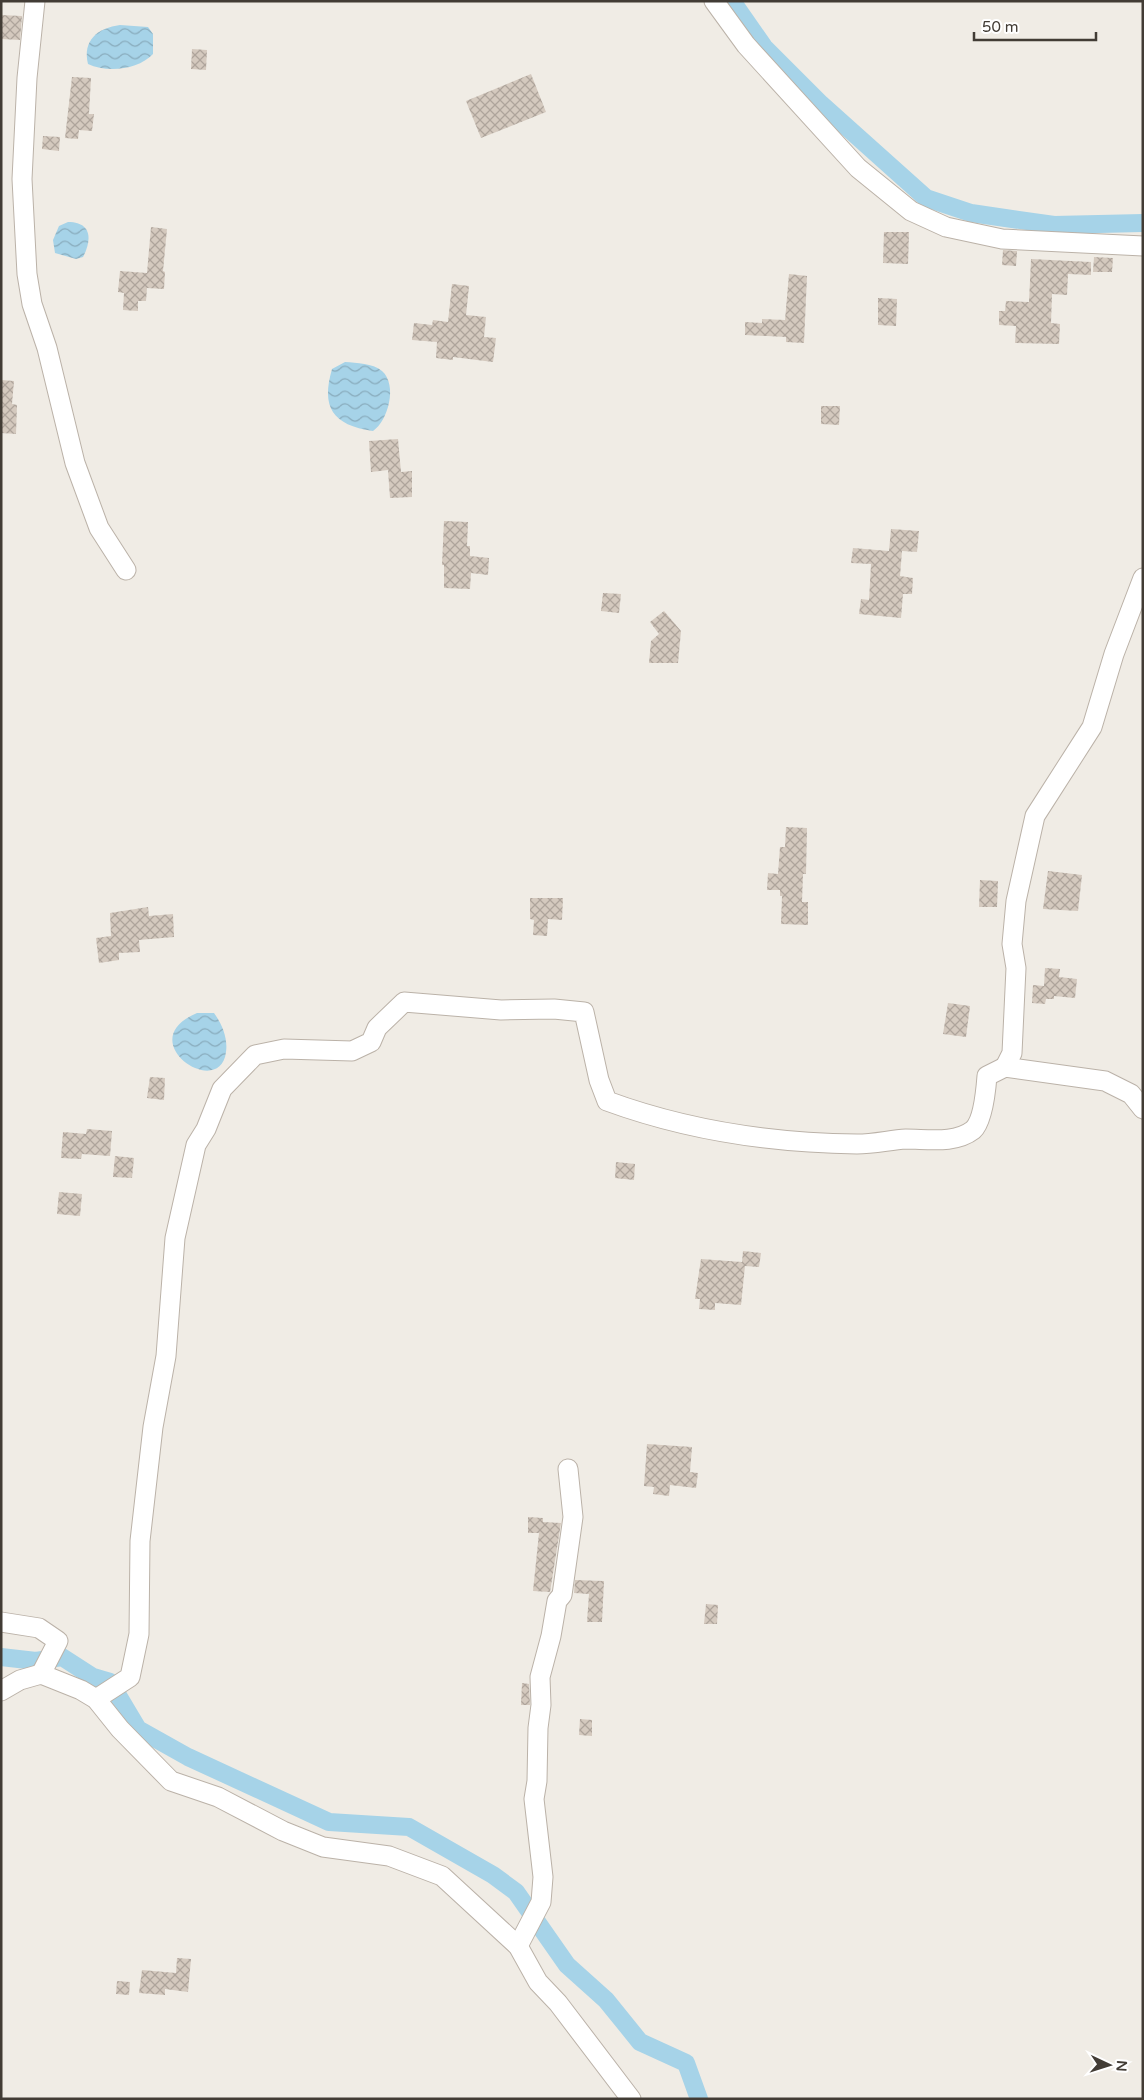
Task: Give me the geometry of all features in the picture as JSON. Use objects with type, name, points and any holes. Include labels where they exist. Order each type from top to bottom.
[{"type":"street","points":[[35,1],[27,78],[22,179],[27,274],[32,304],[47,348],[75,462],[99,528],[126,570]]},
{"type":"street","points":[[714,1],[746,45],[858,168],[911,211],[946,227],[1002,238],[1143,246]]},
{"type":"street","points":[[1005,1067],[1012,1053],[1016,968],[1012,944],[1016,901],[1035,816],[1092,727],[1114,654],[1143,578]]},
{"type":"street","points":[[96,1700],[130,1677],[139,1634],[140,1541],[153,1427],[166,1356],[174,1238],[196,1145],[206,1129],[222,1089],[255,1055],[284,1049],[352,1051],[370,1042],[378,1028],[404,1002],[501,1010],[554,1009],[584,1012],[599,1080],[607,1102],[640,1113],[730,1133],[772,1139],[859,1144],[887,1140],[958,1138],[974,1129],[987,1098],[987,1076],[1005,1067],[1105,1081],[1131,1094],[1143,1109]]},
{"type":"street","points":[[521,1942],[541,1902],[543,1877],[534,1799],[537,1781],[538,1728],[541,1705],[540,1677],[551,1636],[556,1601],[562,1595],[573,1517],[568,1468]]},
{"type":"street","points":[[1,1622],[39,1628],[58,1641],[41,1674]]},
{"type":"street","points":[[1,1691],[20,1680],[41,1674],[82,1690],[96,1700],[120,1730],[171,1781],[218,1797],[284,1831],[324,1847],[389,1856],[442,1876],[521,1942],[538,1982],[558,2003],[631,2099]]},
{"type":"water","points":[[120,25],[148,27],[153,34],[153,54],[131,67],[113,69],[88,64],[87,48],[94,37],[105,29]]},
{"type":"water","points":[[68,222],[82,225],[88,233],[88,244],[83,257],[76,259],[55,253],[53,240],[59,226]]},
{"type":"water","points":[[345,362],[374,366],[387,377],[390,394],[387,411],[373,431],[359,428],[339,419],[329,404],[329,382],[332,369]]},
{"type":"water","points":[[197,1013],[214,1013],[222,1026],[225,1036],[226,1052],[220,1066],[210,1071],[197,1069],[184,1061],[175,1051],[172,1038],[179,1025]]},
{"type":"building","points":[[1,15],[22,16],[20,40],[1,39]]},
{"type":"building","points":[[192,49],[207,50],[206,70],[191,69]]},
{"type":"building","points":[[531,74],[546,112],[481,138],[466,101]]},
{"type":"building","points":[[72,77],[91,78],[89,114],[94,114],[92,131],[79,130],[78,139],[65,138]]},
{"type":"building","points":[[43,136],[60,137],[59,151],[42,149]]},
{"type":"building","points":[[151,227],[167,229],[163,271],[165,272],[164,289],[147,288],[146,301],[138,301],[138,311],[123,310],[124,293],[118,292],[120,271],[147,273]]},
{"type":"building","points":[[884,232],[909,232],[908,264],[883,263]]},
{"type":"building","points":[[1003,250],[1017,251],[1016,266],[1002,265]]},
{"type":"building","points":[[1094,257],[1113,258],[1112,272],[1093,272]]},
{"type":"building","points":[[1031,259],[1091,262],[1091,275],[1068,274],[1067,295],[1052,294],[1051,323],[1060,324],[1059,344],[1015,343],[1016,326],[999,325],[999,311],[1005,311],[1006,301],[1029,302]]},
{"type":"building","points":[[789,274],[807,276],[804,343],[786,342],[786,337],[745,335],[745,322],[762,323],[762,319],[785,320]]},
{"type":"building","points":[[452,284],[469,286],[466,315],[486,317],[484,337],[496,338],[493,362],[453,357],[453,360],[436,358],[437,342],[412,340],[414,323],[432,325],[433,320],[448,322]]},
{"type":"building","points":[[878,298],[897,299],[896,326],[878,325]]},
{"type":"building","points":[[1,380],[14,381],[12,404],[17,405],[16,434],[1,433]]},
{"type":"building","points":[[821,406],[840,406],[839,425],[821,424]]},
{"type":"building","points":[[398,439],[401,472],[412,471],[412,497],[390,498],[388,470],[371,472],[369,441]]},
{"type":"building","points":[[444,521],[468,522],[467,546],[470,546],[470,556],[489,558],[488,575],[471,573],[470,589],[444,588],[444,565],[442,565]]},
{"type":"building","points":[[891,529],[919,531],[917,552],[902,551],[900,576],[913,578],[912,594],[903,594],[901,618],[859,614],[861,599],[869,600],[871,564],[851,563],[853,548],[889,551]]},
{"type":"building","points":[[603,593],[621,594],[619,613],[601,611]]},
{"type":"building","points":[[664,611],[681,631],[678,663],[649,663],[651,641],[659,634],[650,622]]},
{"type":"building","points":[[786,827],[807,828],[806,874],[803,874],[802,902],[808,902],[808,925],[781,924],[782,896],[780,896],[780,890],[767,890],[768,873],[778,874],[780,847],[785,847]]},
{"type":"building","points":[[1048,871],[1082,875],[1078,911],[1043,909]]},
{"type":"building","points":[[980,880],[998,881],[997,907],[979,907]]},
{"type":"building","points":[[530,898],[563,898],[562,920],[548,919],[547,936],[533,935],[534,920],[530,919]]},
{"type":"building","points":[[148,907],[149,916],[173,914],[174,937],[139,940],[140,952],[119,953],[119,960],[99,963],[96,938],[111,936],[110,913]]},
{"type":"building","points":[[1045,968],[1060,969],[1059,977],[1077,979],[1075,998],[1054,996],[1054,999],[1046,999],[1045,1004],[1032,1003],[1033,985],[1044,986]]},
{"type":"building","points":[[948,1003],[970,1006],[966,1037],[943,1034]]},
{"type":"building","points":[[150,1077],[165,1078],[164,1100],[147,1098]]},
{"type":"building","points":[[87,1129],[112,1131],[110,1156],[82,1154],[81,1159],[61,1158],[63,1132],[86,1134]]},
{"type":"building","points":[[115,1156],[134,1158],[132,1178],[113,1177]]},
{"type":"building","points":[[616,1162],[635,1164],[634,1180],[615,1178]]},
{"type":"building","points":[[59,1192],[82,1194],[80,1216],[57,1214]]},
{"type":"building","points":[[743,1251],[761,1253],[759,1267],[745,1266],[741,1305],[715,1303],[715,1310],[699,1309],[700,1299],[695,1299],[701,1259],[742,1262]]},
{"type":"building","points":[[647,1444],[692,1447],[690,1472],[698,1473],[696,1488],[670,1485],[669,1496],[653,1494],[654,1487],[644,1486]]},
{"type":"building","points":[[528,1517],[543,1518],[543,1522],[561,1523],[550,1592],[533,1591],[539,1533],[528,1533]]},
{"type":"building","points":[[575,1580],[604,1581],[602,1622],[587,1622],[589,1594],[574,1593]]},
{"type":"building","points":[[706,1604],[718,1605],[717,1624],[704,1624]]},
{"type":"building","points":[[522,1683],[529,1684],[530,1705],[521,1705]]},
{"type":"building","points":[[580,1719],[592,1720],[592,1736],[579,1735]]},
{"type":"building","points":[[177,1958],[191,1959],[188,1992],[165,1989],[165,1995],[139,1993],[142,1970],[176,1973]]},
{"type":"building","points":[[117,1981],[130,1982],[129,1995],[116,1994]]},
{"type":"waterway","points":[[732,1],[764,47],[821,104],[926,198],[971,213],[1054,225],[1143,223]]},
{"type":"waterway","points":[[1,1657],[36,1661],[62,1657],[93,1677],[110,1682],[138,1729],[188,1757],[329,1822],[409,1827],[493,1875],[516,1892],[567,1965],[606,2000],[640,2042],[686,2063],[699,2099]]}]
